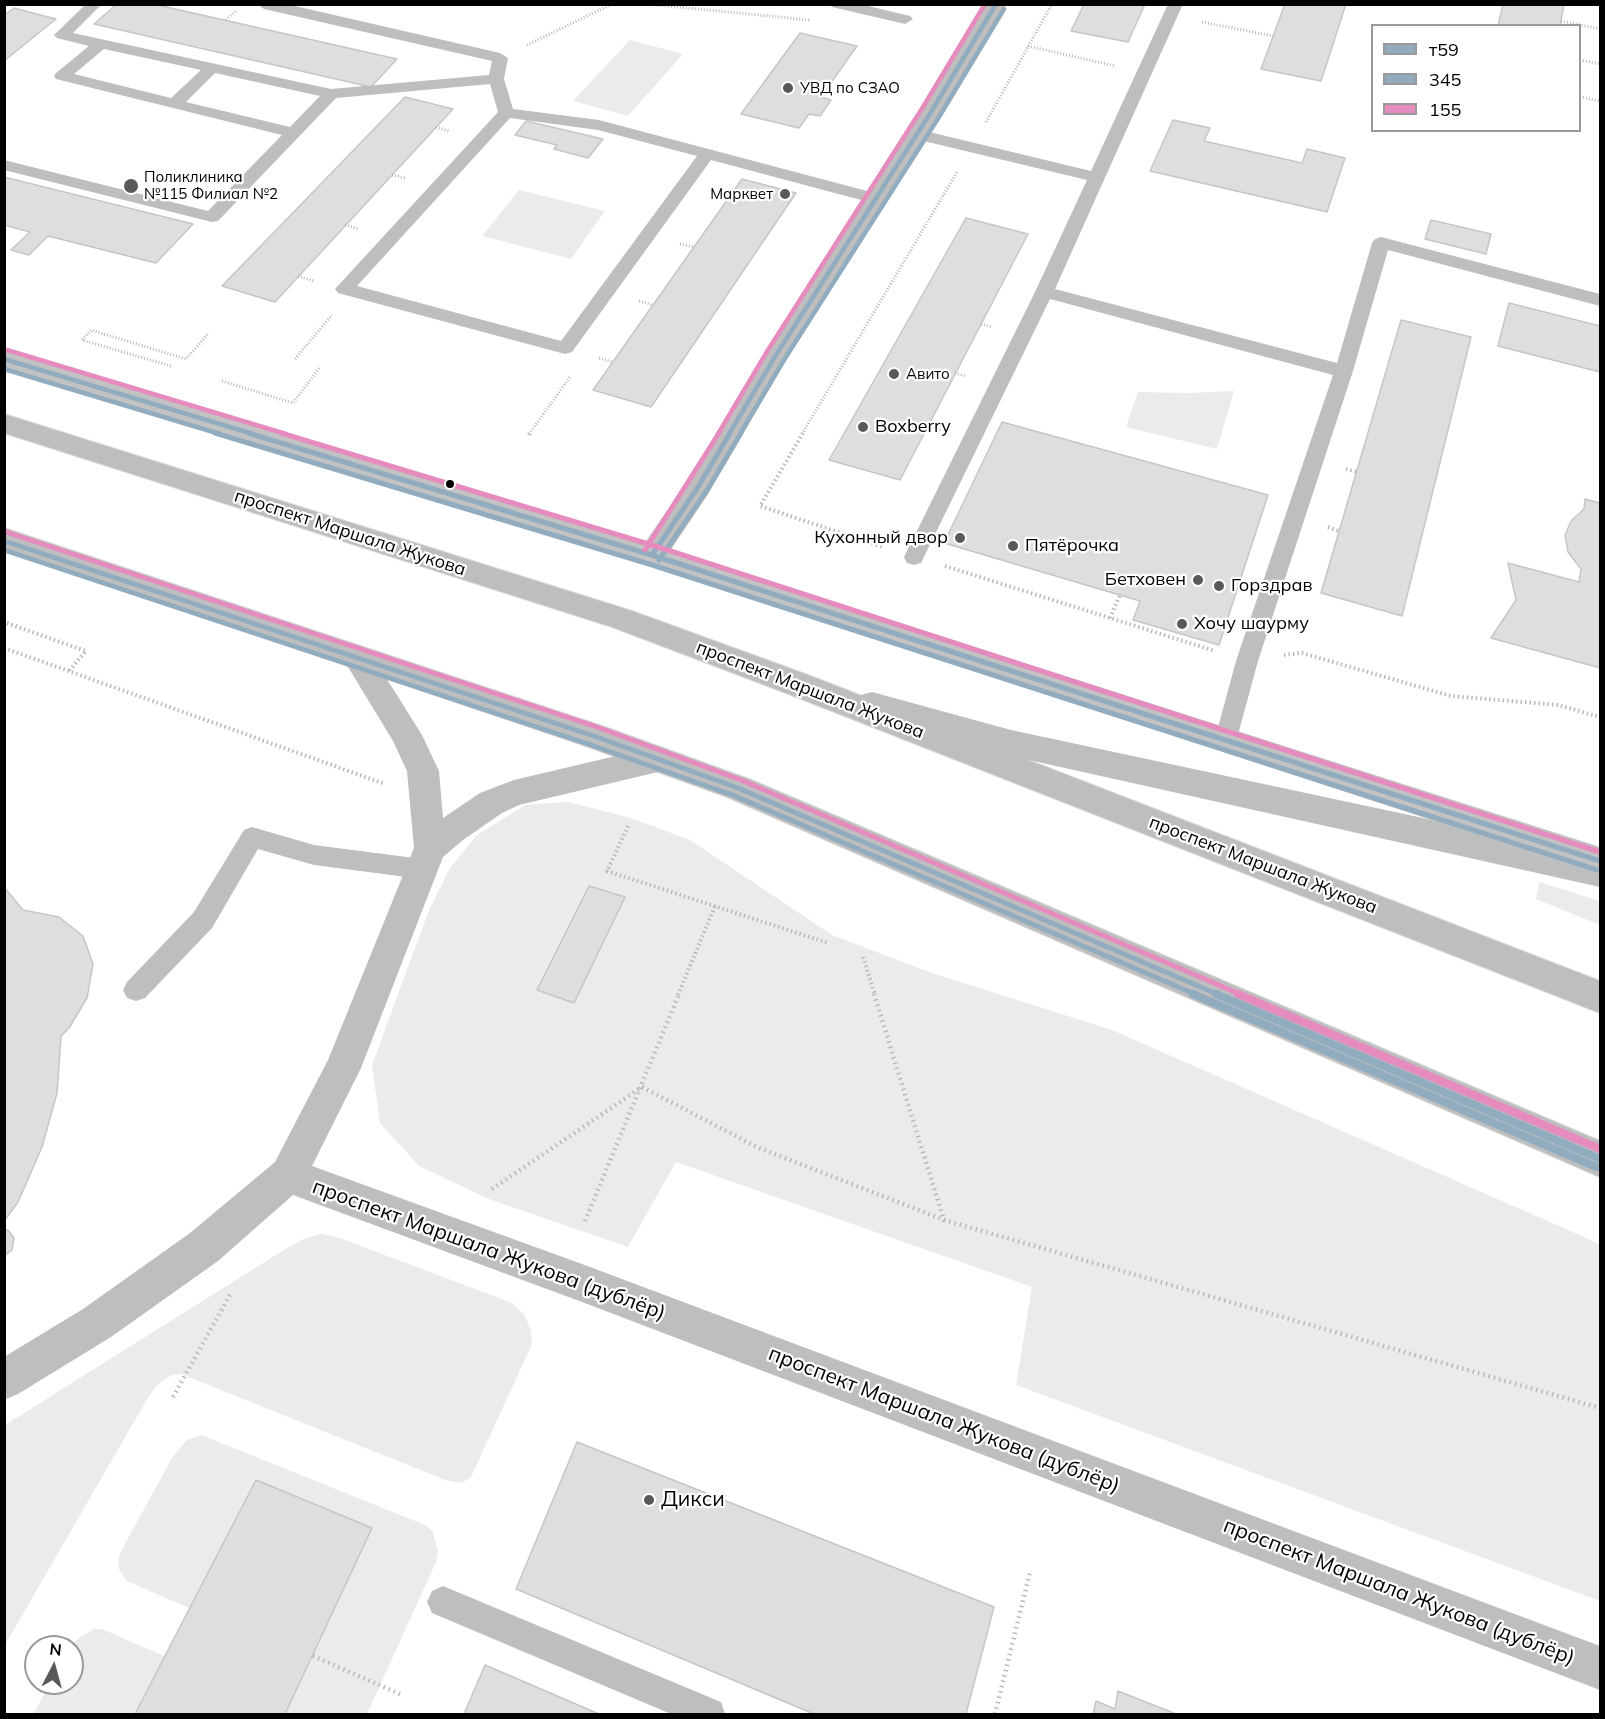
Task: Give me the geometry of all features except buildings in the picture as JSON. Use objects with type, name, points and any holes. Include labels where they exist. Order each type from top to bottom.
[{"type":"main road","points":[[4,359],[652,555],[1225,742],[1600,861]]},
{"type":"street","points":[[652,555],[698,487],[776,355],[917,134],[996,4]]},
{"type":"street","name":"проспект Маршала Жукова","points":[[4,423],[622,619],[797,684],[1600,997]]},
{"type":"street","points":[[12,542],[357,657],[738,788],[1600,1159]]},
{"type":"street","points":[[4,1380],[97,1323],[204,1247],[288,1175],[343,1068],[426,858],[423,771],[406,735],[357,657]]},
{"type":"street","points":[[797,684],[1011,743],[1423,832],[1600,873]]},
{"type":"street","points":[[426,858],[467,819],[491,803],[514,792],[658,759]]},
{"type":"street","name":"проспект Маршала Жукова (дублёр)","points":[[288,1175],[582,1283],[1600,1668]]},
{"type":"lane","points":[[95,4],[62,35],[331,94],[496,79]]},
{"type":"lane","points":[[264,4],[500,58],[496,79],[506,113]]},
{"type":"lane","points":[[837,4],[905,19]]},
{"type":"lane","points":[[914,557],[1044,292],[1174,10]]},
{"type":"lane","points":[[100,44],[62,76],[293,133]]},
{"type":"lane","points":[[174,104],[212,68]]},
{"type":"lane","points":[[4,165],[212,217],[331,94]]},
{"type":"lane","points":[[506,113],[599,125],[876,199]]},
{"type":"lane","points":[[506,113],[344,289],[565,348],[708,153]]},
{"type":"lane","points":[[917,134],[1097,177]]},
{"type":"lane","points":[[1225,742],[1247,661],[1344,371],[1381,243],[1600,300]]},
{"type":"lane","points":[[1044,292],[1344,371]]},
{"type":"lane","points":[[136,990],[203,920],[252,837],[314,855],[426,858]]},
{"type":"lane","points":[[443,1602],[709,1714]]},
{"type":"path","points":[[500,58],[612,4]]},
{"type":"path","points":[[647,4],[794,16]]},
{"type":"path","points":[[1052,4],[972,147],[760,506],[914,557],[1247,661],[1302,653],[1451,696],[1558,705],[1600,717]]},
{"type":"path","points":[[1174,10],[1273,36]]},
{"type":"path","points":[[1561,21],[1578,24]]},
{"type":"path","points":[[1581,25],[1600,28]]},
{"type":"path","points":[[1028,46],[1145,72]]},
{"type":"path","points":[[1581,60],[1600,64]]},
{"type":"path","points":[[1581,97],[1600,101]]},
{"type":"path","points":[[295,359],[352,291]]},
{"type":"path","points":[[171,366],[82,340],[91,330],[186,359],[208,334]]},
{"type":"path","points":[[222,381],[293,403],[320,368]]},
{"type":"path","points":[[529,435],[573,372]]},
{"type":"path","points":[[1110,618],[1120,595]]},
{"type":"path","points":[[7,623],[86,651],[69,671]]},
{"type":"path","points":[[4,648],[386,784]]},
{"type":"path","points":[[628,826],[606,871],[828,943]]},
{"type":"path","points":[[585,1221],[715,906]]},
{"type":"path","points":[[863,957],[944,1221]]},
{"type":"path","points":[[492,1189],[642,1087]]},
{"type":"path","points":[[642,1087],[759,1148],[944,1221],[1600,1408]]},
{"type":"path","points":[[173,1397],[231,1293]]},
{"type":"path","points":[[995,1714],[1030,1572]]},
{"type":"path","points":[[313,1656],[402,1695]]},
{"type":"shaded area","points":[[630,40],[683,54],[628,116],[573,101]]},
{"type":"shaded area","points":[[519,190],[605,211],[571,259],[482,236]]},
{"type":"shaded area","points":[[1234,391],[1217,449],[1126,427],[1138,392]]},
{"type":"shaded area","points":[[568,802],[631,818],[690,840],[832,935],[932,973],[1112,1030],[1600,1244],[1600,1601],[1016,1385],[1032,1287],[676,1162],[628,1247],[489,1199],[419,1166],[380,1123],[372,1065],[429,910],[450,868],[477,835],[525,805]]},
{"type":"shaded area","points":[[1539,882],[1600,901],[1600,925],[1536,899]]},
{"type":"shaded area","points":[[320,1234],[337,1237],[512,1303],[524,1314],[531,1330],[532,1344],[471,1477],[462,1483],[445,1480],[181,1374],[172,1375],[157,1385],[146,1401],[5,1645],[5,1425],[287,1248]]},
{"type":"shaded area","points":[[201,1435],[425,1525],[433,1532],[438,1551],[436,1562],[367,1714],[33,1714],[44,1695],[84,1695],[84,1635],[94,1629],[102,1629],[164,1656],[189,1608],[127,1581],[119,1569],[118,1561],[120,1553],[172,1458],[187,1440]]},
{"type":"transit line","name":"155","points":[[645,550],[690,482],[768,350],[923,107],[985,4]]},
{"type":"transit line","name":"т59","points":[[652,555],[698,487],[776,355],[931,112],[996,4]]},
{"type":"transit line","name":"345","points":[[659,560],[706,492],[784,360],[939,117],[1004,9]]},
{"type":"transit line","name":"155","points":[[7,350],[655,546],[1600,852]]},
{"type":"transit line","name":"т59","points":[[4,359],[652,555],[1600,861]]},
{"type":"transit line","name":"345","points":[[4,369],[649,564],[1597,870]]},
{"type":"transit line","name":"155","points":[[6,532],[597,727],[741,780],[1600,1149]]},
{"type":"transit line","name":"т59","points":[[4,541],[594,736],[738,788],[1600,1159]]},
{"type":"transit line","name":"345","points":[[4,550],[591,745],[735,796],[1596,1167]]},
{"type":"place","name":"УВД по СЗАО","points":[[788,88]]},
{"type":"place","name":"Поликлиника №115 Филиал №2","points":[[131,186]]},
{"type":"place","name":"Марквет","points":[[785,194]]},
{"type":"place","name":"Авито","points":[[894,374]]},
{"type":"place","name":"Boxberry","points":[[863,427]]},
{"type":"place","name":"Кухонный двор","points":[[960,538]]},
{"type":"place","name":"Пятёрочка","points":[[1013,546]]},
{"type":"place","name":"Бетховен","points":[[1198,580]]},
{"type":"place","name":"Горздрав","points":[[1219,586]]},
{"type":"place","name":"Хочу шаурму","points":[[1182,624]]},
{"type":"place","name":"Дикси","points":[[649,1500]]}]
